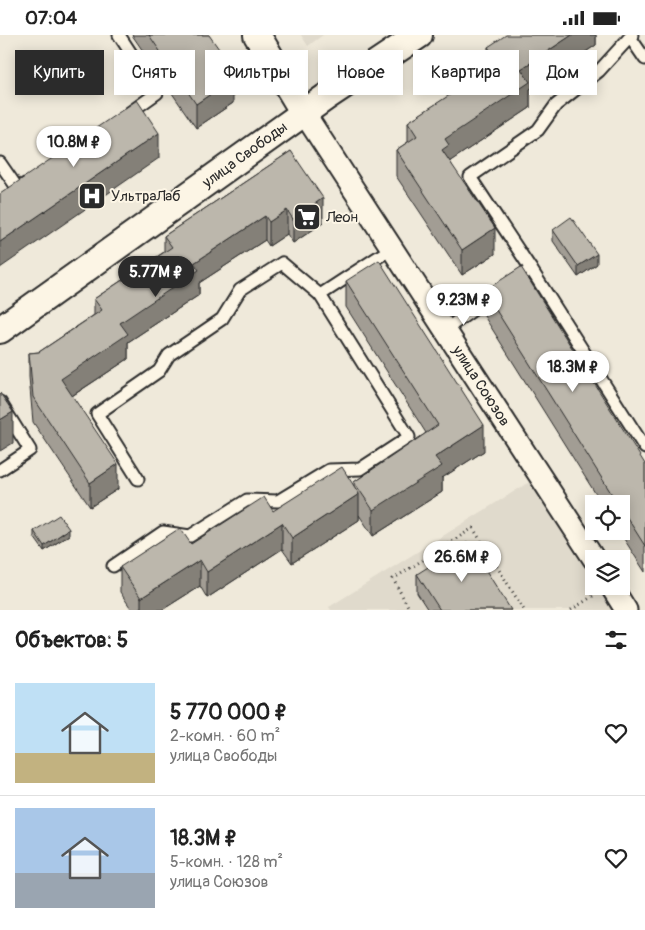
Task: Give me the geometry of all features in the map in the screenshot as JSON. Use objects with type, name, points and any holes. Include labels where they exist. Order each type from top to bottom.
[{"type":"street","name":"улица Союзов","points":[[257,35],[304,113],[588,550]]},
{"type":"street","name":"улица Свободы","points":[[0,331],[304,113],[419,35]]},
{"type":"street","points":[[607,595],[626,610]]},
{"type":"lane","points":[[116,121],[158,93],[119,35]]},
{"type":"lane","points":[[645,59],[631,36],[599,71],[556,105],[538,130],[470,177],[645,448]]},
{"type":"lane","points":[[0,163],[18,189]]},
{"type":"lane","points":[[6,198],[35,178]]},
{"type":"lane","points":[[320,295],[392,248]]},
{"type":"lane","points":[[113,566],[163,532],[190,536],[247,500],[278,501],[329,470],[360,469],[409,437],[320,295],[282,263],[240,290],[222,319],[169,355],[159,371],[98,413],[138,479]]},
{"type":"lane","points":[[445,330],[531,269]]},
{"type":"lane","points":[[0,403],[30,449],[0,470]]},
{"type":"path","points":[[410,610],[394,579],[473,528],[524,610]]},
{"type":"path","points":[[571,610],[595,595]]},
{"type":"shaded area","points":[[301,35],[323,35],[308,46]]},
{"type":"shaded area","points":[[531,481],[585,568],[585,595],[603,595],[612,610],[331,610],[329,607]]},
{"type":"building","points":[[149,35],[209,35],[219,49],[205,50],[205,95],[209,95],[196,104],[190,95],[195,95],[195,50],[159,50]]},
{"type":"building","points":[[506,35],[572,35],[550,50],[529,50],[529,64],[521,69],[529,83],[519,89],[519,50],[490,50],[488,47]]},
{"type":"building","points":[[450,95],[511,95],[445,139],[449,145],[442,150],[495,228],[462,250],[396,150],[417,136],[408,122]]},
{"type":"building","points":[[137,100],[159,133],[0,242],[0,194]]},
{"type":"building","points":[[291,151],[323,198],[293,219],[287,210],[269,222],[265,216],[194,263],[199,270],[120,323],[128,334],[61,379],[118,464],[90,483],[33,397],[29,353],[39,352],[102,310],[94,299],[172,247],[164,236]]},
{"type":"building","points":[[571,217],[597,254],[578,266],[553,230]]},
{"type":"building","points":[[379,260],[484,425],[435,457],[442,466],[373,510],[354,482],[438,425],[346,281]]},
{"type":"building","points":[[521,267],[645,464],[645,546],[630,522],[630,495],[612,495],[484,291]]},
{"type":"building","points":[[0,393],[13,412],[0,420]]},
{"type":"building","points":[[342,467],[359,494],[292,538],[282,523],[207,572],[200,560],[141,598],[120,567],[180,528],[191,544],[264,497],[273,511]]},
{"type":"building","points":[[59,515],[69,529],[44,546],[34,531]]},
{"type":"building","points":[[468,542],[511,610],[440,610],[417,574]]},
{"type":"place","name":"УльтраЛаб","points":[[92,196]]},
{"type":"place","name":"Леон","points":[[307,217]]}]
